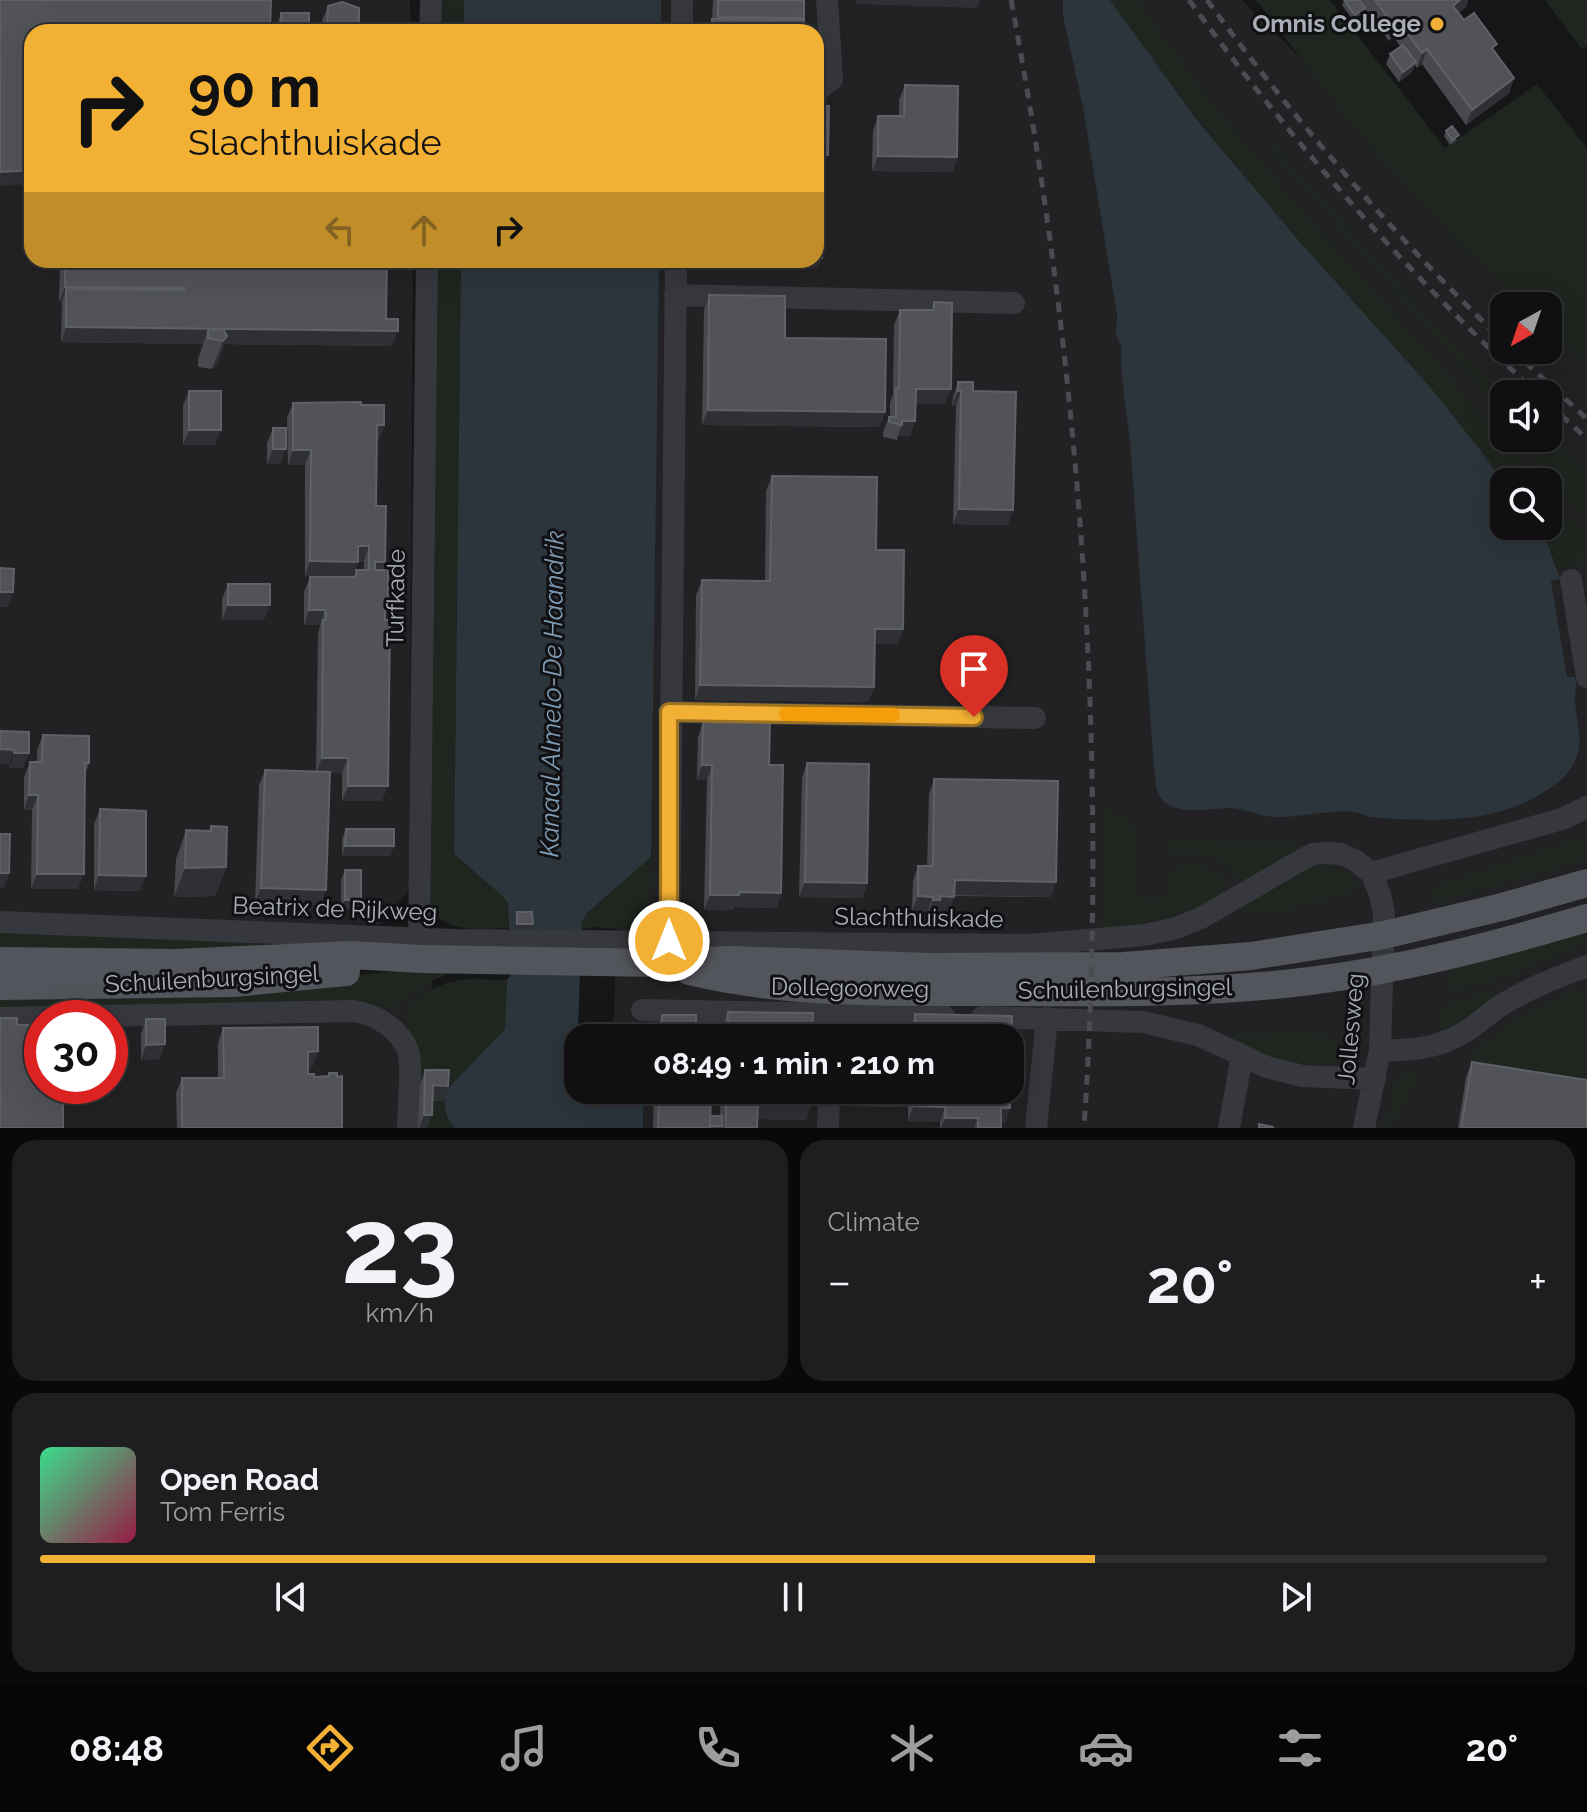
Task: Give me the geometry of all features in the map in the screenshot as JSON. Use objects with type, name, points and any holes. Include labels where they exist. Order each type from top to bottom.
[{"type":"main road","name":"Schuilenburgsingel","points":[[0,961],[177,963],[351,955],[420,948],[663,952],[731,960],[929,967],[1124,966],[1251,956],[1384,935],[1587,883]]},
{"type":"main road","name":"Schuilenburgsingel","points":[[663,952],[731,981],[786,988],[924,992],[1153,991],[1308,981],[1383,970],[1506,942],[1587,918]]},
{"type":"main road","name":"Schuilenburgsingel","points":[[0,986],[234,983],[352,972],[420,948]]},
{"type":"street","points":[[430,24],[431,0]]},
{"type":"street","points":[[682,0],[682,24]]},
{"type":"street","points":[[824,86],[832,79],[827,0]]},
{"type":"street","name":"Turfkade","points":[[420,948],[427,268]]},
{"type":"street","points":[[663,952],[676,268]]},
{"type":"street","points":[[675,295],[1014,303]]},
{"type":"street","points":[[1571,580],[1587,677]]},
{"type":"street","points":[[669,712],[1035,718]]},
{"type":"street","points":[[1384,935],[1380,894],[1371,873],[1562,819],[1587,807]]},
{"type":"street","name":"Slachthuiskade","points":[[663,952],[1029,945],[1144,935],[1173,929],[1201,918],[1313,854],[1341,854],[1355,860],[1371,873]]},
{"type":"street","name":"Beatrix de Rijkweg","points":[[0,922],[420,948]]},
{"type":"street","name":"Jollesweg","points":[[1364,1128],[1380,1050],[1384,935]]},
{"type":"street","points":[[1380,1050],[1409,1051],[1443,1043],[1503,1004],[1587,966]]},
{"type":"street","name":"Dollegoorweg","points":[[642,1010],[1118,1020],[1170,1027],[1198,1035],[1267,1067],[1302,1076],[1375,1079]]},
{"type":"street","points":[[0,1018],[368,1013],[396,1032],[409,1053],[408,1128]]},
{"type":"street","points":[[830,1013],[830,1024]]},
{"type":"street","points":[[1036,1128],[1047,1018]]},
{"type":"street","points":[[1229,1128],[1242,1056]]},
{"type":"street","points":[[828,1128],[829,1104]]},
{"type":"shaded area","points":[[0,0],[410,0],[411,24],[24,24],[24,268],[413,268],[409,890],[379,925],[0,921]]},
{"type":"shaded area","points":[[439,0],[464,0],[464,24],[439,24]]},
{"type":"shaded area","points":[[649,0],[1242,0],[1537,292],[1490,292],[1490,364],[1562,364],[1562,316],[1587,341],[1587,1128],[610,1128],[611,1104],[1024,1104],[1024,1024],[613,1024],[640,268],[824,268],[824,24],[648,24]]},
{"type":"shaded area","points":[[1110,0],[1137,0],[1213,105],[1316,227],[1447,373],[1490,427],[1490,452],[1513,452],[1527,468],[1492,468],[1431,391],[1301,243],[1179,93]]},
{"type":"shaded area","points":[[1256,0],[1330,0],[1445,148],[1537,84],[1587,148],[1587,364],[1562,340],[1562,292],[1510,292],[1459,243],[1356,130]]},
{"type":"shaded area","points":[[1545,0],[1587,0],[1587,46],[1582,49]]},
{"type":"shaded area","points":[[1272,143],[1430,321],[1490,383],[1490,400],[1471,376],[1269,148]]},
{"type":"shaded area","points":[[436,268],[461,268],[454,854],[508,903],[509,928],[456,926],[447,923],[430,909]]},
{"type":"shaded area","points":[[1562,451],[1587,472],[1587,521],[1562,497],[1562,468],[1541,468],[1529,452]]},
{"type":"shaded area","points":[[1562,512],[1587,531],[1587,565],[1566,566],[1558,570],[1547,542],[1542,540],[1562,540]]},
{"type":"shaded area","points":[[1102,807],[1130,819],[1136,837],[1138,898],[1164,898],[1170,871],[1193,865],[1210,868],[1224,877],[1228,884],[1224,895],[1165,918],[1103,929]]},
{"type":"shaded area","points":[[1587,835],[1587,860],[1435,903],[1432,888]]},
{"type":"shaded area","points":[[1166,840],[1305,845],[1243,885],[1219,860],[1203,854],[1168,852]]},
{"type":"shaded area","points":[[651,857],[650,897],[638,923],[630,930],[582,929],[587,913]]},
{"type":"shaded area","points":[[1326,865],[1347,872],[1361,888],[1278,912],[1234,912],[1307,869]]},
{"type":"shaded area","points":[[0,929],[391,945],[87,953],[0,947]]},
{"type":"shaded area","points":[[1587,929],[1587,943],[1486,984],[1449,991],[1448,968]]},
{"type":"shaded area","points":[[457,970],[429,982],[391,1008],[362,1003],[128,1006],[128,1000],[24,1000],[24,1008],[0,1008],[0,992],[284,984],[395,971]]},
{"type":"shaded area","points":[[432,975],[428,1128],[0,1128],[0,980]]},
{"type":"shaded area","points":[[472,979],[507,980],[505,1029],[448,1088],[445,1109],[454,1128],[414,1128],[418,1051],[404,1012],[434,988]]},
{"type":"shaded area","points":[[1587,987],[1587,1094],[1474,1066],[1470,1055],[1510,1024],[1540,1006]]},
{"type":"shaded area","points":[[1496,990],[1502,994],[1459,1024],[1437,1029],[1445,1004]]},
{"type":"shaded area","points":[[1316,1030],[1317,1037],[1324,1037],[1324,1030],[1333,1037],[1338,1063],[1308,1064],[1281,1060],[1229,1037]]},
{"type":"shaded area","points":[[1420,1069],[1391,1128],[1385,1128],[1396,1080],[1410,1070]]},
{"type":"water","points":[[464,0],[661,0],[661,24],[464,24]]},
{"type":"water","points":[[1063,0],[1110,0],[1196,119],[1299,241],[1430,387],[1481,451],[1493,468],[1490,468],[1490,540],[1547,542],[1560,579],[1551,581],[1567,677],[1575,677],[1576,681],[1579,741],[1577,756],[1568,772],[1534,798],[1489,814],[1417,820],[1369,817],[1350,812],[1277,817],[1233,808],[1179,809],[1163,801],[1158,793],[1121,346],[1116,335],[1117,314],[1083,107],[1063,15]]},
{"type":"water","name":"Kanaal Almelo-De Haandrik","points":[[461,268],[659,268],[651,857],[587,913],[582,921],[578,1024],[564,1024],[564,1104],[643,1104],[643,1128],[454,1128],[448,1119],[445,1099],[448,1088],[505,1029],[507,980],[511,975],[508,903],[454,854]]},
{"type":"building","points":[[0,0],[271,0],[270,24],[24,24],[24,170],[0,172]]},
{"type":"building","points":[[718,0],[804,0],[804,18],[718,17]]},
{"type":"building","points":[[1344,0],[1359,0],[1365,8],[1355,15]]},
{"type":"building","points":[[1375,0],[1460,0],[1453,6],[1464,20],[1474,13],[1497,44],[1492,48],[1514,78],[1472,110],[1427,49],[1422,53],[1399,22],[1394,26]]},
{"type":"building","points":[[342,2],[359,8],[359,24],[327,24],[328,6]]},
{"type":"building","points":[[281,13],[309,13],[309,24],[281,24]]},
{"type":"building","points":[[712,19],[804,20],[804,24],[712,24]]},
{"type":"building","points":[[1403,45],[1416,62],[1403,72],[1390,54]]},
{"type":"building","points":[[905,85],[958,86],[957,157],[878,156],[878,116],[904,116]]},
{"type":"building","points":[[824,106],[829,106],[828,155],[824,155]]},
{"type":"building","points":[[1452,126],[1459,135],[1452,140],[1446,131]]},
{"type":"building","points":[[65,268],[387,268],[386,319],[398,319],[398,331],[66,327],[66,289],[184,288],[65,287]]},
{"type":"building","points":[[709,295],[785,296],[785,338],[886,339],[885,412],[708,410]]},
{"type":"building","points":[[934,302],[952,303],[951,389],[916,389],[915,421],[902,421],[902,425],[889,422],[889,417],[896,417],[896,388],[899,388],[900,310],[934,310]]},
{"type":"building","points":[[223,329],[227,336],[223,341],[208,338],[208,330]]},
{"type":"building","points":[[958,382],[973,382],[973,391],[1016,392],[1013,510],[959,509],[961,391],[958,391]]},
{"type":"building","points":[[189,391],[221,391],[221,430],[189,430]]},
{"type":"building","points":[[361,402],[361,405],[384,405],[384,425],[377,425],[376,506],[386,506],[385,562],[375,562],[375,570],[388,570],[385,620],[390,620],[388,786],[348,786],[348,758],[322,758],[323,620],[326,620],[325,610],[309,610],[310,577],[356,577],[356,570],[369,570],[369,546],[358,546],[358,562],[310,561],[311,450],[293,450],[293,403]]},
{"type":"building","points":[[273,428],[286,428],[286,449],[273,449]]},
{"type":"building","points":[[772,476],[877,477],[876,550],[904,550],[903,629],[875,629],[874,687],[700,685],[702,580],[770,581]]},
{"type":"building","points":[[0,568],[14,569],[13,592],[0,592]]},
{"type":"building","points":[[228,584],[270,584],[270,605],[228,605]]},
{"type":"building","points":[[703,722],[770,723],[769,765],[783,765],[781,893],[710,895],[712,765],[702,765]]},
{"type":"building","points":[[0,731],[29,732],[29,753],[0,749]]},
{"type":"building","points":[[43,735],[89,736],[89,763],[85,763],[84,874],[37,874],[38,795],[29,795],[30,762],[42,762]]},
{"type":"building","points":[[807,763],[869,764],[867,883],[805,882]]},
{"type":"building","points":[[265,770],[330,772],[326,890],[261,888]]},
{"type":"building","points":[[934,779],[1058,781],[1056,882],[955,880],[954,897],[940,896],[940,900],[933,900],[933,897],[918,896],[918,866],[933,866]]},
{"type":"building","points":[[100,809],[146,811],[146,876],[99,875]]},
{"type":"building","points":[[211,826],[227,827],[226,867],[185,868],[186,830],[211,831]]},
{"type":"building","points":[[346,829],[394,829],[394,846],[345,846]]},
{"type":"building","points":[[0,834],[10,834],[9,873],[0,873]]},
{"type":"building","points":[[345,870],[361,870],[361,900],[345,900]]},
{"type":"building","points":[[517,912],[532,912],[533,924],[517,924]]},
{"type":"building","points":[[728,1012],[813,1013],[813,1024],[728,1024]]},
{"type":"building","points":[[915,1014],[1012,1016],[1012,1024],[915,1024]]},
{"type":"building","points":[[662,1015],[696,1015],[696,1024],[662,1024]]},
{"type":"building","points":[[0,1018],[17,1018],[17,1025],[24,1025],[24,1104],[63,1104],[63,1128],[0,1128]]},
{"type":"building","points":[[146,1019],[165,1019],[165,1044],[146,1045]]},
{"type":"building","points":[[318,1027],[318,1051],[308,1052],[308,1074],[314,1074],[314,1077],[337,1073],[337,1077],[342,1076],[342,1128],[182,1128],[182,1078],[224,1078],[223,1028]]},
{"type":"building","points":[[1472,1062],[1587,1080],[1587,1128],[1461,1128]]},
{"type":"building","points":[[425,1070],[449,1070],[448,1086],[433,1085],[432,1115],[424,1115]]},
{"type":"building","points":[[659,1104],[711,1104],[710,1128],[658,1128]]},
{"type":"building","points":[[726,1104],[758,1104],[757,1128],[726,1128]]},
{"type":"building","points":[[1010,1104],[1010,1108],[1001,1108],[1001,1128],[978,1128],[978,1118],[945,1118],[945,1107],[914,1106]]},
{"type":"building","points":[[710,1116],[722,1116],[722,1126],[710,1126]]},
{"type":"railway","points":[[1011,0],[1055,278],[1083,562],[1093,847],[1091,988],[1084,1128]]},
{"type":"railway","points":[[1189,0],[1269,105],[1353,206],[1443,302],[1523,380]]},
{"type":"railway","points":[[1207,0],[1348,177],[1490,328]]},
{"type":"railway","points":[[1527,364],[1587,419]]},
{"type":"railway","points":[[1562,416],[1587,439]]},
{"type":"slow traffic","points":[[786,714],[893,715]]},
{"type":"place","name":"Omnis College","points":[[1437,24]]},
{"type":"route","points":[[669,941],[669,712],[974,717]]}]
